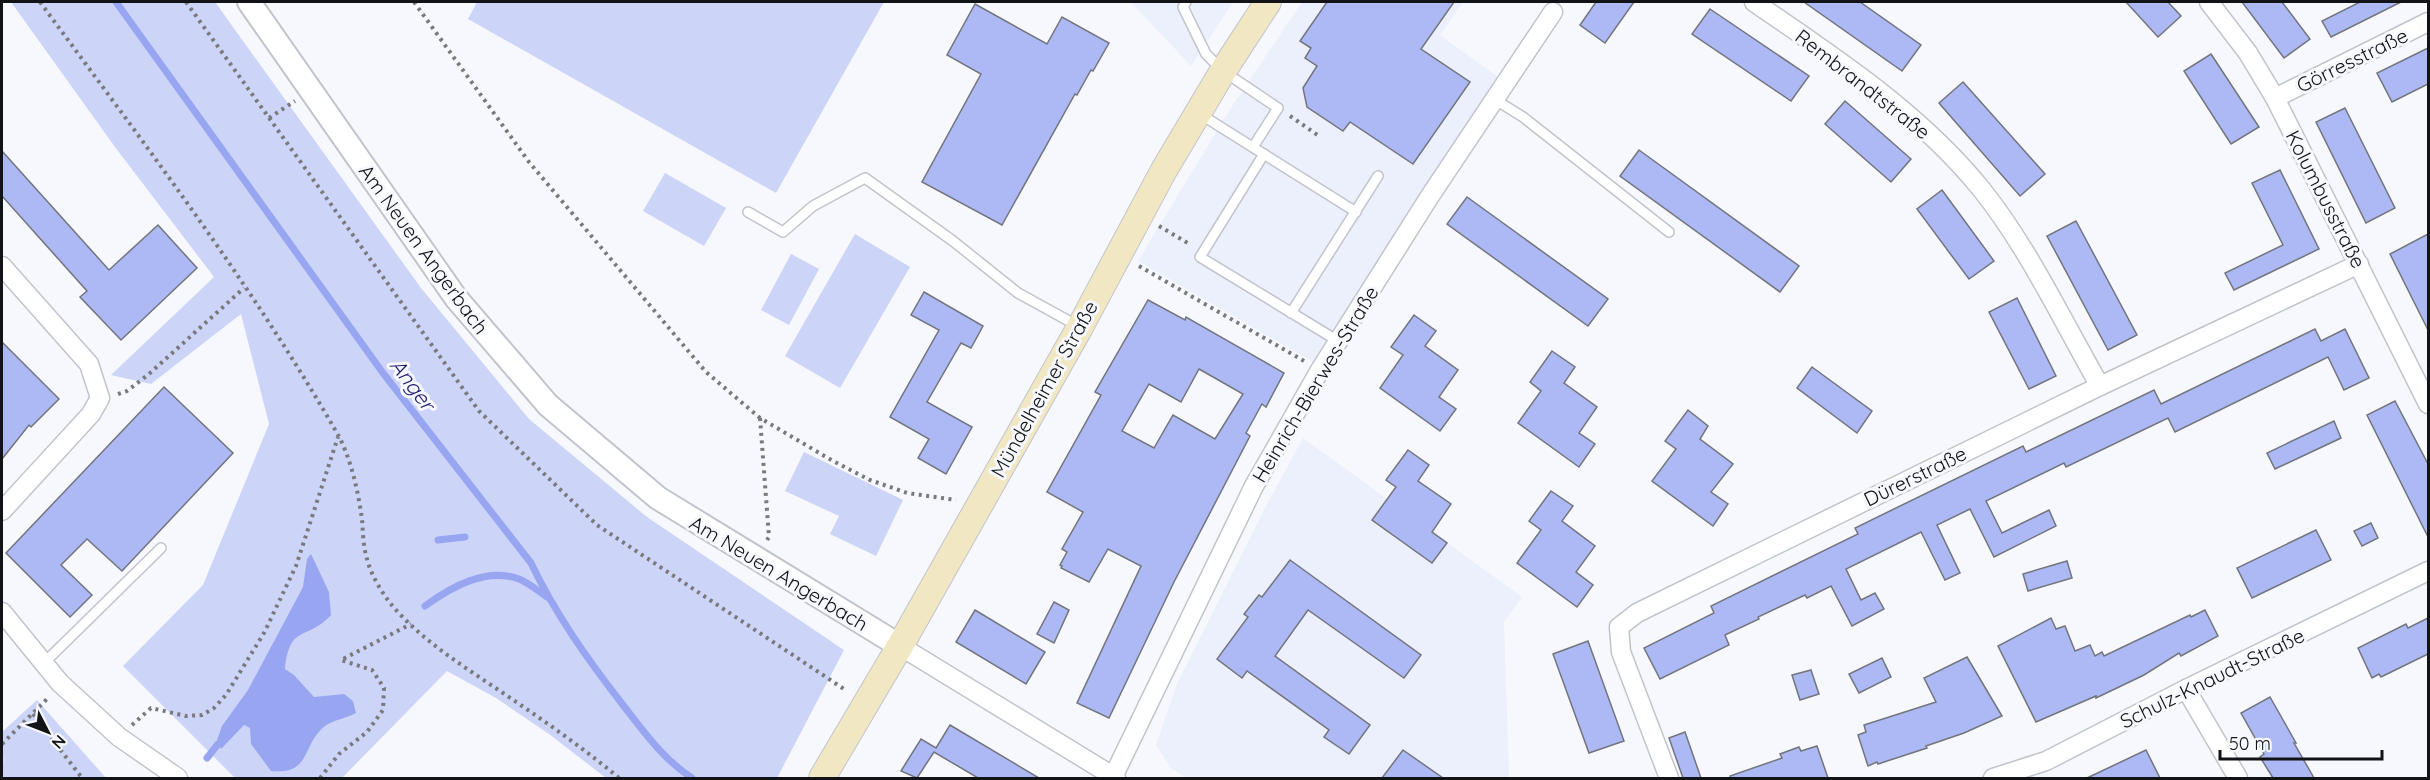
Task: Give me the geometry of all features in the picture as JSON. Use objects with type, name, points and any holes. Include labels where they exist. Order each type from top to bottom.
[{"type":"main road","name":"Mündelheimer Straße","points":[[822,778],[900,646],[1198,113],[1268,2]]},
{"type":"street","name":"Am Neuen Angerbach","points":[[249,2],[456,298],[548,405],[658,498],[900,646]]},
{"type":"street","name":"Rembrandtstraße","points":[[1754,2],[1862,77],[1917,122],[1950,154],[1983,192],[2023,251],[2100,386]]},
{"type":"street","name":"Kolumbusstraße","points":[[2209,2],[2247,53],[2275,98],[2428,404]]},
{"type":"street","name":"Heinrich-Bierwes-Straße","points":[[1114,778],[1254,486],[1320,370],[1494,99],[1558,5]]},
{"type":"street","name":"Görresstraße","points":[[2275,98],[2428,22]]},
{"type":"street","name":"Dürerstraße","points":[[1669,778],[1621,652],[1619,627],[1636,613],[2100,386],[2359,264]]},
{"type":"street","points":[[2,266],[89,364],[100,398],[91,414],[2,511]]},
{"type":"street","name":"Schulz-Knaudt-Straße","points":[[1994,778],[2046,761],[2186,689],[2428,571]]},
{"type":"street","points":[[2,612],[60,682],[119,737],[178,778]]},
{"type":"street","points":[[900,646],[1114,778]]},
{"type":"street","points":[[2186,689],[2238,778]]},
{"type":"lane","points":[[1186,2],[1183,7],[1206,54],[1223,71],[1278,108],[1253,147]]},
{"type":"lane","points":[[1494,99],[1523,117],[1669,232]]},
{"type":"lane","points":[[1198,113],[1356,212]]},
{"type":"lane","points":[[1264,154],[1200,257],[1338,341]]},
{"type":"lane","points":[[1291,313],[1378,176]]},
{"type":"lane","points":[[748,212],[783,232],[813,206],[865,177],[953,241],[1018,293],[1080,327]]},
{"type":"lane","points":[[44,663],[161,548]]},
{"type":"path","points":[[40,2],[280,340],[339,437],[353,475],[366,558],[373,574],[395,609],[457,662],[581,746],[619,778]]},
{"type":"path","points":[[186,2],[479,411],[597,525],[866,704]]},
{"type":"path","points":[[414,2],[529,162],[706,372],[760,418],[870,480],[907,493],[958,501],[975,510]]},
{"type":"path","points":[[269,118],[310,91]]},
{"type":"path","points":[[1278,108],[1319,136]]},
{"type":"path","points":[[1140,215],[1203,252]]},
{"type":"path","points":[[1119,255],[1320,370]]},
{"type":"path","points":[[100,398],[128,391],[244,288]]},
{"type":"path","points":[[754,558],[769,537],[760,418]]},
{"type":"path","points":[[119,737],[151,708],[179,715],[202,715],[214,708],[226,695],[264,633],[296,566],[339,437]]},
{"type":"path","points":[[320,778],[339,754],[367,732],[383,710],[384,688],[372,670],[341,660],[411,624]]},
{"type":"path","points":[[2,744],[33,714],[60,682]]},
{"type":"path","points":[[33,714],[82,778]]},
{"type":"shaded area","points":[[11,2],[215,2],[421,288],[529,419],[647,517],[844,650],[777,778],[606,778],[549,734],[496,698],[447,671],[342,778],[235,778],[123,666],[203,585],[269,424],[241,314],[151,384],[111,375],[214,277],[115,147]]},
{"type":"shaded area","points":[[477,2],[884,2],[776,193],[468,19]]},
{"type":"shaded area","points":[[1131,2],[1233,2],[1191,66]]},
{"type":"shaded area","points":[[1302,2],[1463,2],[1440,35],[1498,77],[1315,363],[1138,261],[1229,111]]},
{"type":"shaded area","points":[[665,173],[726,208],[704,246],[643,211]]},
{"type":"shaded area","points":[[855,234],[910,267],[840,388],[785,356]]},
{"type":"shaded area","points":[[791,254],[819,269],[789,325],[761,310]]},
{"type":"shaded area","points":[[1303,438],[1522,597],[1504,622],[1509,778],[1187,778],[1171,768],[1156,745],[1177,684],[1265,508]]},
{"type":"shaded area","points":[[804,452],[903,500],[876,556],[830,534],[839,516],[785,491]]},
{"type":"shaded area","points":[[37,700],[106,778],[2,778],[4,760],[2,758],[2,732]]},
{"type":"water","points":[[311,554],[329,592],[331,615],[295,639],[287,655],[285,669],[294,675],[314,697],[344,694],[353,701],[356,713],[325,726],[317,734],[300,764],[284,771],[271,771],[251,744],[250,728],[244,725],[221,749],[217,740],[222,726],[248,690],[303,587],[307,559]]},
{"type":"building","points":[[1327,2],[1454,2],[1421,49],[1470,82],[1413,164],[1350,122],[1343,131],[1307,107],[1303,88],[1317,66],[1305,58],[1311,48],[1300,41]]},
{"type":"building","points":[[1596,2],[1634,2],[1605,43],[1580,25]]},
{"type":"building","points":[[1804,2],[1860,2],[1921,45],[1902,71]]},
{"type":"building","points":[[2126,2],[2168,2],[2181,16],[2158,37]]},
{"type":"building","points":[[2242,2],[2282,2],[2310,39],[2284,58]]},
{"type":"building","points":[[2360,2],[2401,2],[2331,37],[2322,21]]},
{"type":"building","points":[[975,4],[1047,44],[1062,17],[1109,43],[1077,95],[1075,94],[1002,225],[922,182],[981,74],[947,55]]},
{"type":"building","points":[[1710,9],[1809,76],[1791,101],[1692,34]]},
{"type":"building","points":[[2428,48],[2428,84],[2392,102],[2377,73]]},
{"type":"building","points":[[2211,54],[2259,127],[2231,144],[2184,71]]},
{"type":"building","points":[[1963,82],[2045,174],[2020,196],[1939,103]]},
{"type":"building","points":[[1845,101],[1911,159],[1891,182],[1825,124]]},
{"type":"building","points":[[2345,108],[2395,208],[2366,223],[2316,122]]},
{"type":"building","points":[[1639,150],[1799,266],[1780,292],[1620,176]]},
{"type":"building","points":[[2,151],[109,270],[158,225],[197,268],[121,340],[80,297],[87,291],[2,196]]},
{"type":"building","points":[[2280,170],[2319,249],[2234,290],[2225,273],[2283,245],[2252,183]]},
{"type":"building","points":[[1942,190],[1994,261],[1969,279],[1917,209]]},
{"type":"building","points":[[1467,197],[1608,299],[1588,326],[1447,224]]},
{"type":"building","points":[[2076,221],[2137,335],[2108,350],[2047,236]]},
{"type":"building","points":[[2428,234],[2428,330],[2390,254]]},
{"type":"building","points":[[924,292],[983,326],[971,348],[961,343],[927,402],[972,427],[946,474],[918,458],[929,439],[890,417],[939,330],[911,315]]},
{"type":"building","points":[[2017,298],[2056,376],[2029,389],[1989,312]]},
{"type":"building","points":[[1148,300],[1185,320],[1186,317],[1284,373],[1266,407],[1262,404],[1246,433],[1250,436],[1174,582],[1109,718],[1077,703],[1141,566],[1108,549],[1089,582],[1061,568],[1060,565],[1067,552],[1062,549],[1083,512],[1047,492],[1101,395],[1095,392]],"holes":[[[1199,369],[1243,394],[1215,439],[1173,415],[1154,448],[1122,431],[1149,384],[1181,402]]]},
{"type":"building","points":[[1414,315],[1436,331],[1425,346],[1458,370],[1439,397],[1456,409],[1440,431],[1380,388],[1403,355],[1391,347]]},
{"type":"building","points":[[2315,329],[2321,341],[2345,329],[2369,378],[2344,390],[2328,357],[2175,432],[2168,418],[2066,467],[2064,463],[1986,501],[2002,533],[2049,510],[2056,526],[1994,557],[1970,509],[1937,525],[1960,573],[1945,580],[1921,532],[1846,569],[1861,600],[1875,593],[1884,609],[1852,626],[1831,586],[1807,598],[1805,595],[1758,617],[1759,619],[1725,635],[1729,645],[1660,679],[1644,648],[1714,613],[1711,606],[1858,534],[1855,528],[2023,446],[2026,452],[2154,390],[2161,404]]},
{"type":"building","points":[[2,342],[59,399],[31,427],[29,425],[2,459]]},
{"type":"building","points":[[1552,351],[1575,367],[1564,383],[1597,407],[1579,433],[1595,444],[1579,467],[1518,423],[1541,391],[1530,382]]},
{"type":"building","points":[[1812,367],[1872,411],[1857,433],[1797,388]]},
{"type":"building","points":[[164,387],[233,453],[122,571],[87,539],[61,565],[92,595],[70,617],[6,553]]},
{"type":"building","points":[[2395,401],[2428,464],[2428,537],[2367,415]]},
{"type":"building","points":[[1688,410],[1708,426],[1700,439],[1733,464],[1711,492],[1728,504],[1713,526],[1652,481],[1676,449],[1665,441]]},
{"type":"building","points":[[2334,421],[2341,438],[2275,469],[2267,453]]},
{"type":"building","points":[[1408,450],[1429,465],[1418,481],[1451,504],[1432,532],[1447,543],[1432,563],[1372,520],[1396,487],[1386,480]]},
{"type":"building","points":[[1551,491],[1573,506],[1562,521],[1595,546],[1576,572],[1593,585],[1577,607],[1517,563],[1541,530],[1529,521]]},
{"type":"building","points":[[2371,523],[2378,538],[2362,546],[2354,531]]},
{"type":"building","points":[[2316,530],[2331,560],[2252,598],[2237,568]]},
{"type":"building","points":[[1290,560],[1421,655],[1404,678],[1308,610],[1275,656],[1370,725],[1349,754],[1324,737],[1329,730],[1247,671],[1242,678],[1217,659],[1248,617],[1244,614],[1259,595],[1262,597]]},
{"type":"building","points":[[2067,561],[2072,578],[2028,591],[2023,574]]},
{"type":"building","points":[[1054,602],[1069,610],[1054,643],[1037,634]]},
{"type":"building","points":[[975,610],[1045,652],[1026,684],[956,642]]},
{"type":"building","points":[[2205,610],[2218,636],[2181,656],[2179,653],[2144,675],[2096,698],[2096,696],[2036,722],[1998,646],[2051,618],[2056,629],[2065,626],[2075,651],[2090,645],[2095,656],[2102,652],[2104,656]]},
{"type":"building","points":[[2428,618],[2428,654],[2381,677],[2379,674],[2372,678],[2358,648],[2406,624],[2408,628]]},
{"type":"building","points":[[1588,641],[1624,741],[1589,753],[1553,654]]},
{"type":"building","points":[[1967,657],[2002,716],[1964,733],[1926,746],[1927,748],[1868,766],[1858,735],[1866,732],[1864,725],[1936,702],[1924,678]]},
{"type":"building","points":[[1882,658],[1891,677],[1859,693],[1849,674]]},
{"type":"building","points":[[1811,670],[1819,694],[1800,700],[1792,675]]},
{"type":"building","points":[[2270,697],[2314,778],[2273,778],[2260,757],[2264,754],[2241,713]]},
{"type":"building","points":[[950,725],[1039,778],[978,778],[934,752],[917,778],[901,771],[921,739],[936,748]]},
{"type":"building","points":[[1685,732],[1701,778],[1683,778],[1669,738]]},
{"type":"building","points":[[1817,746],[1828,778],[1730,778],[1730,776],[1782,758],[1780,754],[1799,747],[1801,751]]},
{"type":"building","points":[[1403,750],[1443,778],[1382,778]]},
{"type":"building","points":[[2146,750],[2160,778],[2087,778]]},
{"type":"waterway","name":"Anger","points":[[116,2],[383,373],[531,563],[562,619],[597,671],[654,744],[692,778]]},
{"type":"waterway","points":[[438,540],[465,537]]},
{"type":"waterway","points":[[425,606],[457,586],[494,575],[519,579],[547,597]]},
{"type":"waterway","points":[[207,758],[218,744]]}]
